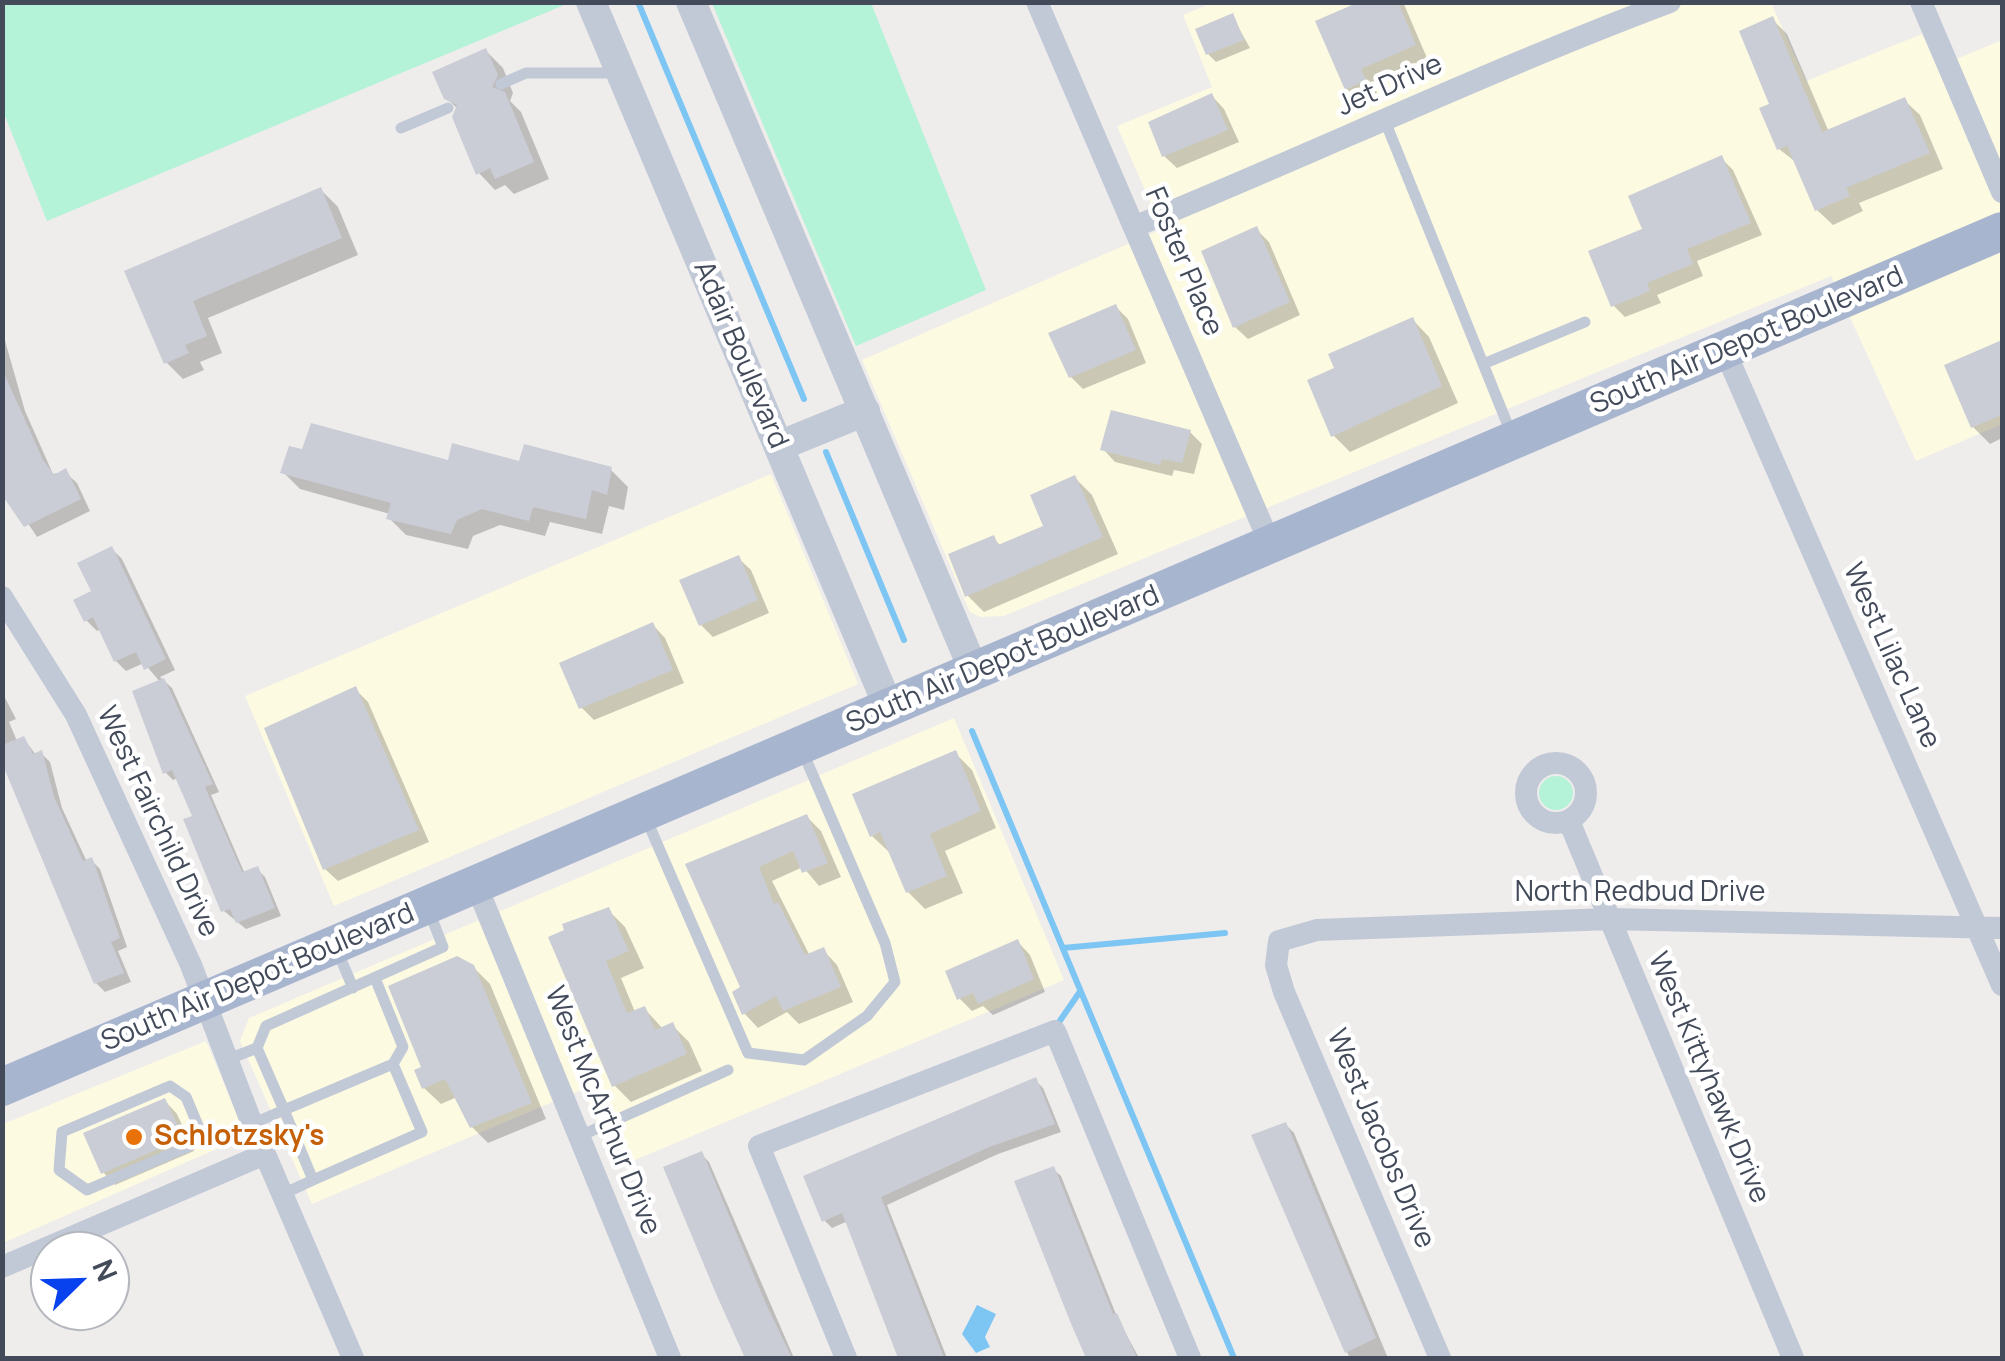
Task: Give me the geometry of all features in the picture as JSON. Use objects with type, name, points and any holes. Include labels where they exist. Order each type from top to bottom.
[{"type":"main road","name":"South Air Depot Boulevard","points":[[2,1087],[2002,231]]},
{"type":"street","name":"Adair Boulevard","points":[[591,2],[889,708]]},
{"type":"street","points":[[691,2],[974,671]]},
{"type":"street","name":"Foster Place","points":[[1037,2],[1270,546]]},
{"type":"street","name":"Jet Drive","points":[[1136,226],[1547,49],[1670,2]]},
{"type":"street","points":[[1921,2],[2002,192]]},
{"type":"street","name":"West Lilac Lane","points":[[1725,350],[2002,985]]},
{"type":"street","points":[[779,446],[865,411]]},
{"type":"street","name":"West Fairchild Drive","points":[[2,597],[76,715],[203,1001],[353,1358]]},
{"type":"street","name":"West Kittyhawk Drive","points":[[1569,820],[1793,1358]]},
{"type":"street","name":"West McArthur Drive","points":[[477,886],[670,1358]]},
{"type":"street","name":"North Redbud Drive","points":[[1279,940],[1317,930],[1610,919],[2002,928]]},
{"type":"street","name":"West Jacobs Drive","points":[[1279,940],[1276,965],[1284,992],[1440,1358]]},
{"type":"street","points":[[846,1358],[759,1146],[1055,1031],[1190,1358]]},
{"type":"street","points":[[2,1268],[265,1154]]},
{"type":"lane","points":[[502,84],[526,73],[620,72]]},
{"type":"lane","points":[[401,128],[448,108]]},
{"type":"lane","points":[[1385,122],[1514,441]]},
{"type":"lane","points":[[1483,364],[1584,322]]},
{"type":"lane","points":[[644,814],[748,1053],[804,1060],[867,1016],[895,982],[884,943],[800,746]]},
{"type":"lane","points":[[313,1180],[258,1048],[266,1026],[443,947],[427,907]]},
{"type":"lane","points":[[335,946],[353,988]]},
{"type":"lane","points":[[252,1124],[393,1064],[402,1048],[375,978]]},
{"type":"lane","points":[[226,1060],[258,1048]]},
{"type":"lane","points":[[283,1194],[422,1132],[393,1064]]},
{"type":"lane","points":[[580,1136],[728,1070]]},
{"type":"lane","points":[[170,1086],[186,1097],[199,1128],[192,1145],[87,1190],[59,1170],[62,1132],[170,1086]]},
{"type":"shaded area","points":[[1212,3],[1771,3],[1806,81],[1922,34],[1937,67],[2002,40],[2002,424],[1916,461],[1831,276],[1004,616],[980,617],[970,612],[862,360],[1162,229],[1117,126],[1212,87],[1183,15]]},
{"type":"shaded area","points":[[771,474],[858,684],[334,906],[245,696]]},
{"type":"shaded area","points":[[954,718],[1064,980],[616,1168],[583,1089],[312,1204],[240,1041],[249,1018]]},
{"type":"shaded area","points":[[206,1041],[246,1136],[3,1243],[3,1124]]},
{"type":"green space","points":[[3,2],[569,3],[47,221],[3,111]]},
{"type":"green space","points":[[712,3],[871,3],[986,290],[856,346]]},
{"type":"green space","points":[[1556,776],[1568,781],[1573,793],[1568,805],[1556,810],[1544,805],[1539,793],[1544,781]]},
{"type":"water","points":[[977,1305],[996,1314],[985,1337],[990,1347],[976,1353],[962,1334]]},
{"type":"building","points":[[1359,2],[1398,2],[1416,45],[1361,69],[1366,80],[1345,90],[1315,21]]},
{"type":"building","points":[[1233,13],[1244,40],[1206,55],[1195,29]]},
{"type":"building","points":[[1773,16],[1822,132],[1905,97],[1930,153],[1846,188],[1850,196],[1815,211],[1787,146],[1777,150],[1759,108],[1769,104],[1739,31]]},
{"type":"building","points":[[486,48],[498,75],[492,87],[505,92],[534,162],[495,179],[490,168],[476,175],[452,117],[457,105],[444,99],[432,72]]},
{"type":"building","points":[[1212,93],[1228,130],[1162,157],[1148,122]]},
{"type":"building","points":[[1722,155],[1751,223],[1687,249],[1693,264],[1647,283],[1650,291],[1611,307],[1588,251],[1642,229],[1628,196]]},
{"type":"building","points":[[321,187],[342,238],[193,301],[207,336],[185,345],[189,353],[164,364],[124,271]]},
{"type":"building","points":[[1257,226],[1290,302],[1233,328],[1201,251]]},
{"type":"building","points":[[1116,304],[1136,350],[1069,378],[1048,333]]},
{"type":"building","points":[[1413,317],[1442,386],[1331,437],[1307,380],[1334,368],[1328,354]]},
{"type":"building","points":[[2002,340],[2002,415],[1971,428],[1944,365]]},
{"type":"building","points":[[2,369],[43,460],[54,475],[66,468],[81,499],[24,527],[2,495]]},
{"type":"building","points":[[1111,410],[1191,430],[1182,463],[1162,459],[1160,465],[1100,450]]},
{"type":"building","points":[[311,423],[448,460],[452,443],[519,461],[524,444],[612,467],[607,495],[592,490],[586,519],[533,507],[529,521],[482,509],[457,520],[451,534],[386,519],[391,503],[280,473],[289,446],[302,449]]},
{"type":"building","points":[[1075,475],[1103,537],[965,597],[948,554],[994,535],[998,545],[1043,526],[1030,495]]},
{"type":"building","points":[[112,546],[166,659],[144,670],[136,652],[114,662],[93,617],[84,622],[73,600],[91,591],[77,563]]},
{"type":"building","points":[[739,555],[758,600],[699,626],[679,580]]},
{"type":"building","points":[[653,622],[673,670],[579,709],[559,663]]},
{"type":"building","points":[[164,678],[213,784],[205,787],[242,872],[258,866],[275,908],[236,923],[230,909],[221,912],[183,819],[192,816],[172,770],[163,774],[132,691]]},
{"type":"building","points":[[356,686],[419,830],[323,870],[264,728]]},
{"type":"building","points":[[24,736],[33,754],[42,750],[54,797],[83,861],[92,857],[120,938],[111,942],[124,973],[94,984],[2,763],[2,745]]},
{"type":"building","points":[[956,750],[981,811],[930,834],[947,876],[906,893],[880,832],[870,837],[852,794]]},
{"type":"building","points":[[807,814],[828,863],[802,873],[793,851],[759,867],[774,904],[778,902],[805,955],[824,947],[841,987],[783,1011],[776,996],[742,1015],[732,992],[740,987],[685,864]]},
{"type":"building","points":[[609,907],[629,951],[606,961],[627,1013],[645,1006],[655,1030],[673,1022],[687,1054],[612,1087],[548,937],[564,930],[562,924]]},
{"type":"building","points":[[1018,939],[1034,979],[978,1004],[973,993],[957,1000],[945,971]]},
{"type":"building","points":[[457,956],[474,965],[532,1103],[470,1128],[445,1079],[422,1089],[414,1070],[421,1067],[388,986]]},
{"type":"building","points":[[1036,1077],[1055,1124],[989,1147],[881,1197],[944,1358],[898,1358],[842,1213],[822,1222],[803,1176]]},
{"type":"building","name":"Schlotzsky's","points":[[165,1098],[184,1138],[101,1174],[83,1133]]},
{"type":"building","points":[[1286,1122],[1376,1338],[1345,1353],[1251,1135]]},
{"type":"building","points":[[702,1151],[792,1358],[745,1358],[717,1296],[663,1167]]},
{"type":"building","points":[[1054,1166],[1113,1314],[1117,1313],[1137,1358],[1086,1358],[1072,1326],[1014,1181]]},
{"type":"waterway","points":[[638,2],[804,399]]},
{"type":"waterway","points":[[826,452],[904,640]]},
{"type":"waterway","points":[[972,731],[1234,1358]]},
{"type":"waterway","points":[[1063,948],[1225,933]]},
{"type":"waterway","points":[[1057,1025],[1079,993]]},
{"type":"place","name":"Schlotzsky's","points":[[134,1137]]}]
